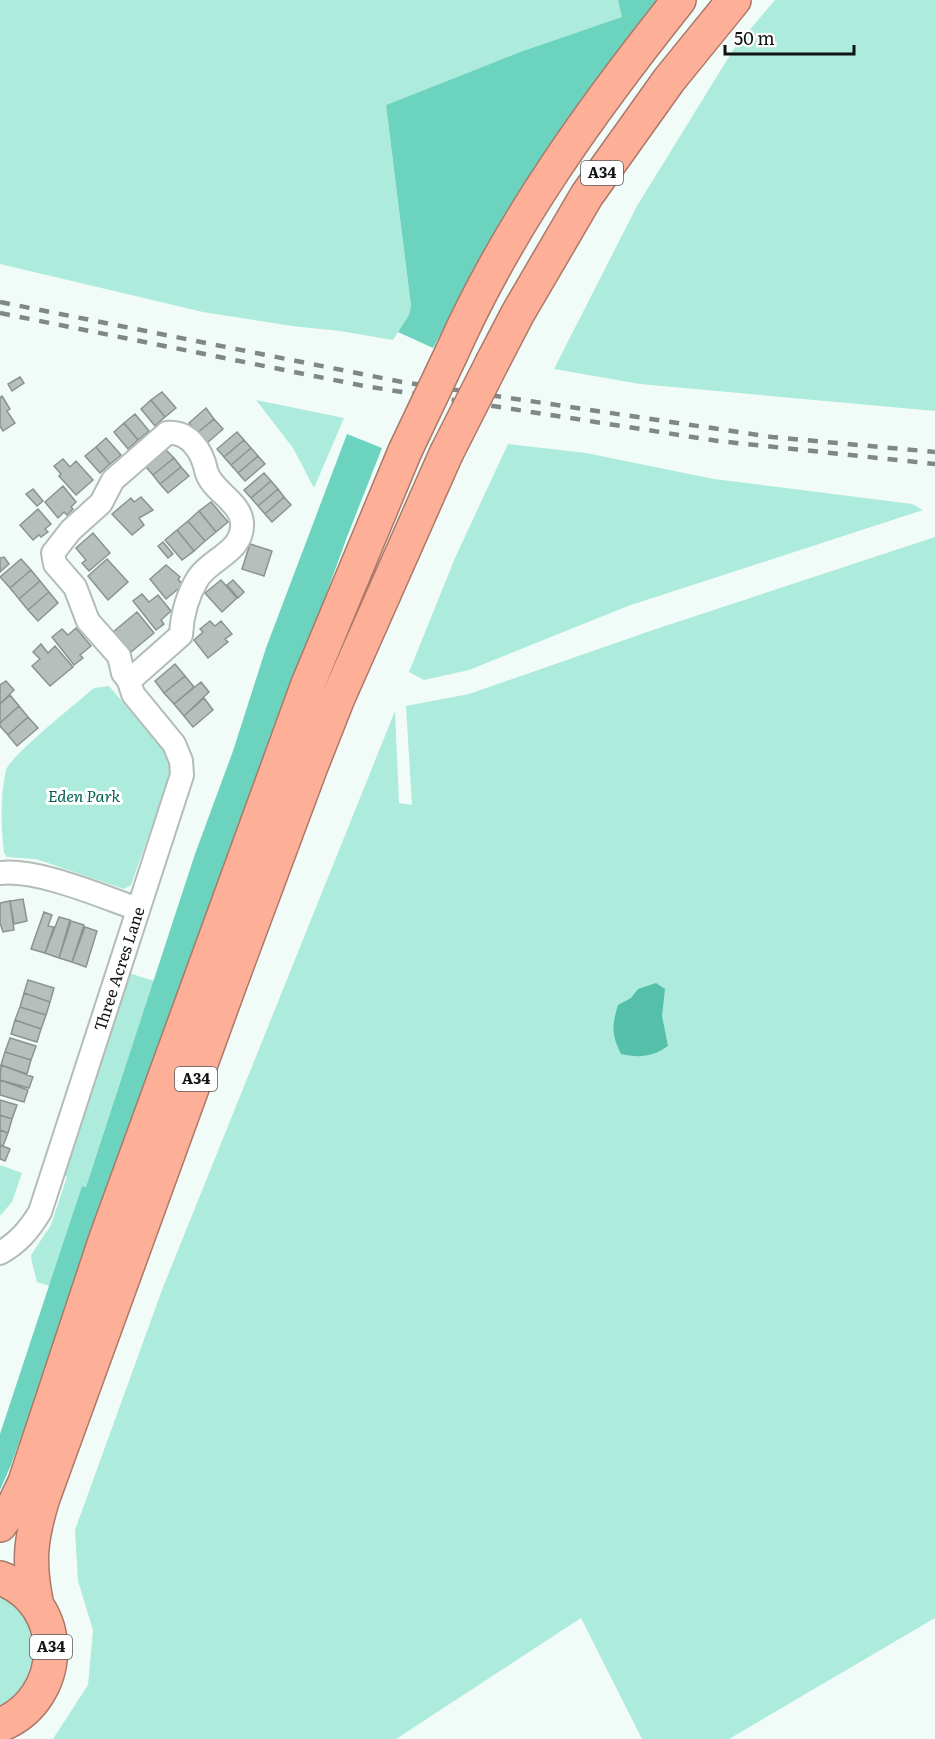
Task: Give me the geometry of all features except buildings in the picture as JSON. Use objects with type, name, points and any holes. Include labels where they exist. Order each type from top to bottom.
[{"type":"highway","name":"A34","points":[[0,1525],[14,1505],[25,1482],[105,1241],[308,684],[405,451],[470,310],[507,244],[595,108],[679,0]]},
{"type":"highway","name":"A34","points":[[0,1725],[25,1711],[38,1697],[45,1683],[52,1649],[49,1633],[37,1606],[31,1577],[35,1524],[231,981],[338,698],[446,454],[518,313],[587,195],[669,80],[734,0]]},
{"type":"highway","name":"A34","points":[[0,1578],[21,1590],[37,1606]]},
{"type":"street","name":"Three Acres Lane","points":[[0,1254],[18,1242],[40,1212],[180,782],[182,766],[174,744],[132,694],[129,681],[123,674],[119,656],[88,621],[75,587],[55,564],[52,553],[71,530],[101,503],[113,480],[167,433],[176,432],[186,436],[203,457],[207,475],[240,515],[241,531],[230,551],[199,577],[182,614],[182,635],[129,681]]},
{"type":"street","points":[[0,873],[13,872],[37,876],[138,909]]},
{"type":"green space","points":[[0,0],[618,0],[623,17],[520,52],[386,105],[411,306],[409,315],[393,340],[203,312],[0,264]]},
{"type":"green space","points":[[775,0],[935,0],[935,411],[640,384],[554,369],[637,206],[735,47]]},
{"type":"green space","points":[[256,400],[344,418],[314,488],[293,448]]},
{"type":"green space","points":[[508,444],[586,453],[714,479],[912,504],[923,510],[628,606],[469,670],[424,680],[409,672],[455,558]]},
{"type":"green space","points":[[935,537],[935,1618],[729,1739],[642,1739],[581,1618],[396,1739],[53,1739],[88,1685],[93,1630],[78,1581],[75,1530],[162,1290],[395,711],[399,803],[412,805],[406,706],[469,694],[653,630]]},
{"type":"green space","name":"Eden Park","points":[[109,686],[164,751],[170,768],[168,781],[131,885],[124,889],[36,859],[7,857],[4,853],[2,832],[3,791],[6,770],[11,762],[94,688]]},
{"type":"green space","points":[[129,973],[154,981],[86,1187],[82,1186],[50,1286],[37,1282],[31,1255],[51,1225],[67,1177],[63,1175]]},
{"type":"green space","points":[[0,1165],[22,1173],[12,1202],[0,1216]]},
{"type":"green space","points":[[0,1593],[30,1616],[38,1648],[31,1677],[20,1691],[0,1705]]},
{"type":"shaded area","points":[[618,0],[662,0],[493,243],[433,348],[398,332],[409,315],[411,306],[386,105],[520,52],[622,17]]},
{"type":"shaded area","points":[[347,434],[382,448],[347,537],[0,1490],[0,1434],[82,1186],[86,1187],[195,854],[233,751],[266,648]]},
{"type":"shaded area","points":[[656,983],[665,989],[662,1016],[668,1046],[646,1056],[621,1054],[615,1040],[614,1030],[618,1005],[631,998],[638,989]]},
{"type":"railway","points":[[0,302],[402,382],[772,437],[935,452]]},
{"type":"railway","points":[[0,313],[364,386],[718,441],[935,464]]}]
